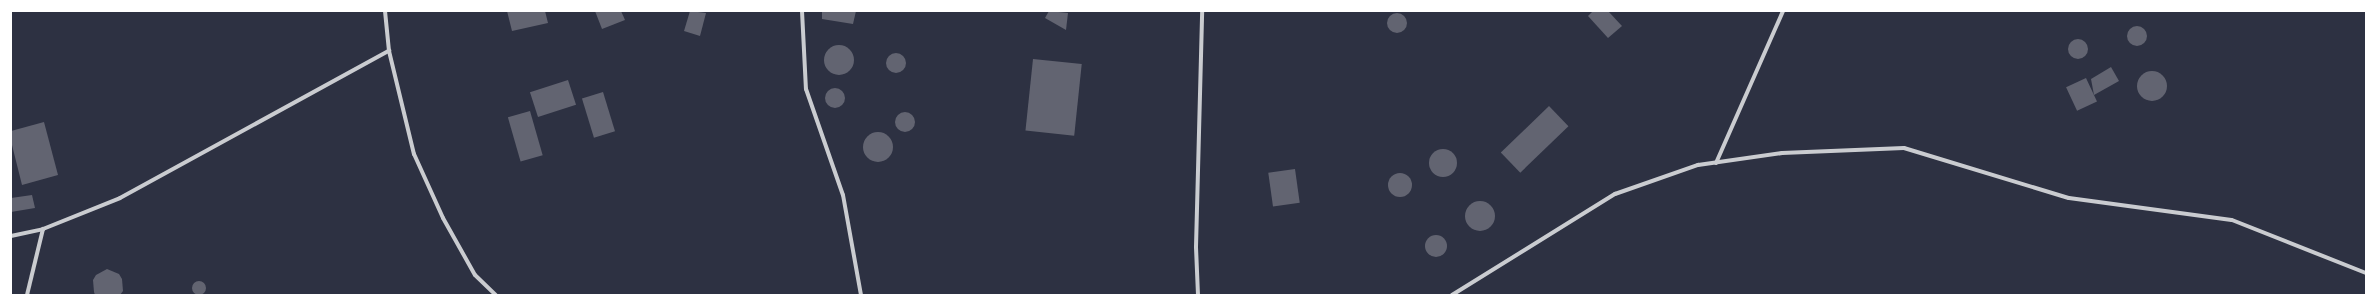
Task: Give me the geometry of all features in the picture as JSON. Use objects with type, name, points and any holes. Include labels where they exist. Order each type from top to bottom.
[{"type":"street","points":[[385,11],[388,51],[414,154],[443,218],[475,275],[496,295]]},
{"type":"street","points":[[802,11],[806,89],[843,195],[860,295]]},
{"type":"street","points":[[1198,295],[1196,247],[1202,11]]},
{"type":"street","points":[[1716,163],[1783,11]]},
{"type":"street","points":[[11,236],[43,230],[120,198],[388,51]]},
{"type":"street","points":[[1452,295],[1615,194],[1698,165],[1782,153],[1904,148],[2069,198],[2232,220],[2366,273]]},
{"type":"street","points":[[27,295],[43,230]]},
{"type":"building","points":[[507,11],[545,11],[548,23],[512,31]]},
{"type":"building","points":[[595,11],[621,11],[625,20],[602,29]]},
{"type":"building","points":[[690,11],[706,13],[700,36],[684,31]]},
{"type":"building","points":[[822,11],[856,11],[853,24],[822,19]]},
{"type":"building","points":[[1049,11],[1068,13],[1066,30],[1045,18]]},
{"type":"building","points":[[1593,11],[1608,11],[1622,26],[1608,38],[1588,16]]},
{"type":"building","points":[[1393,13],[1401,13],[1407,19],[1407,27],[1401,33],[1393,33],[1387,27],[1387,19]]},
{"type":"building","points":[[2133,26],[2141,26],[2147,32],[2147,40],[2141,46],[2133,46],[2127,40],[2127,32]]},
{"type":"building","points":[[2078,39],[2085,42],[2088,49],[2085,56],[2078,59],[2071,56],[2068,49],[2071,42]]},
{"type":"building","points":[[839,45],[850,49],[854,60],[850,71],[839,75],[828,71],[824,60],[828,49]]},
{"type":"building","points":[[892,53],[900,53],[906,59],[906,67],[900,73],[892,73],[886,67],[886,59]]},
{"type":"building","points":[[1033,59],[1082,64],[1074,136],[1025,131]]},
{"type":"building","points":[[2111,67],[2119,81],[2094,95],[2091,79]]},
{"type":"building","points":[[2152,71],[2158,72],[2166,80],[2166,92],[2158,100],[2152,101],[2146,100],[2138,92],[2137,86],[2138,80],[2146,72]]},
{"type":"building","points":[[2086,78],[2097,102],[2077,111],[2066,87]]},
{"type":"building","points":[[568,80],[576,105],[538,117],[530,92]]},
{"type":"building","points":[[835,88],[842,91],[845,98],[842,105],[835,108],[828,105],[825,98],[828,91]]},
{"type":"building","points":[[603,92],[615,131],[594,138],[582,98]]},
{"type":"building","points":[[1549,106],[1568,126],[1520,173],[1501,153]]},
{"type":"building","points":[[530,111],[543,155],[521,162],[508,117]]},
{"type":"building","points":[[905,112],[912,115],[915,122],[912,129],[905,132],[898,129],[895,122],[898,115]]},
{"type":"building","points":[[44,122],[58,175],[22,185],[11,141],[11,131]]},
{"type":"building","points":[[878,132],[884,133],[892,141],[892,153],[884,161],[878,162],[872,161],[864,153],[863,147],[864,141],[872,133]]},
{"type":"building","points":[[1443,149],[1453,153],[1457,163],[1453,173],[1443,177],[1433,173],[1429,163],[1433,153]]},
{"type":"building","points":[[1295,169],[1300,203],[1273,206],[1268,173]]},
{"type":"building","points":[[1400,173],[1405,174],[1411,180],[1411,190],[1405,196],[1400,197],[1395,196],[1389,190],[1388,185],[1389,180],[1395,174]]},
{"type":"building","points":[[32,195],[35,208],[11,212],[11,198]]},
{"type":"building","points":[[1480,201],[1491,205],[1495,216],[1491,227],[1480,231],[1469,227],[1465,216],[1469,205]]},
{"type":"building","points":[[1436,235],[1444,238],[1447,246],[1444,254],[1436,257],[1428,254],[1425,246],[1428,238]]},
{"type":"building","points":[[107,269],[119,274],[122,279],[123,291],[120,295],[95,295],[93,280],[96,275]]},
{"type":"building","points":[[196,281],[202,281],[206,285],[206,291],[202,295],[196,295],[192,291],[192,285]]}]
